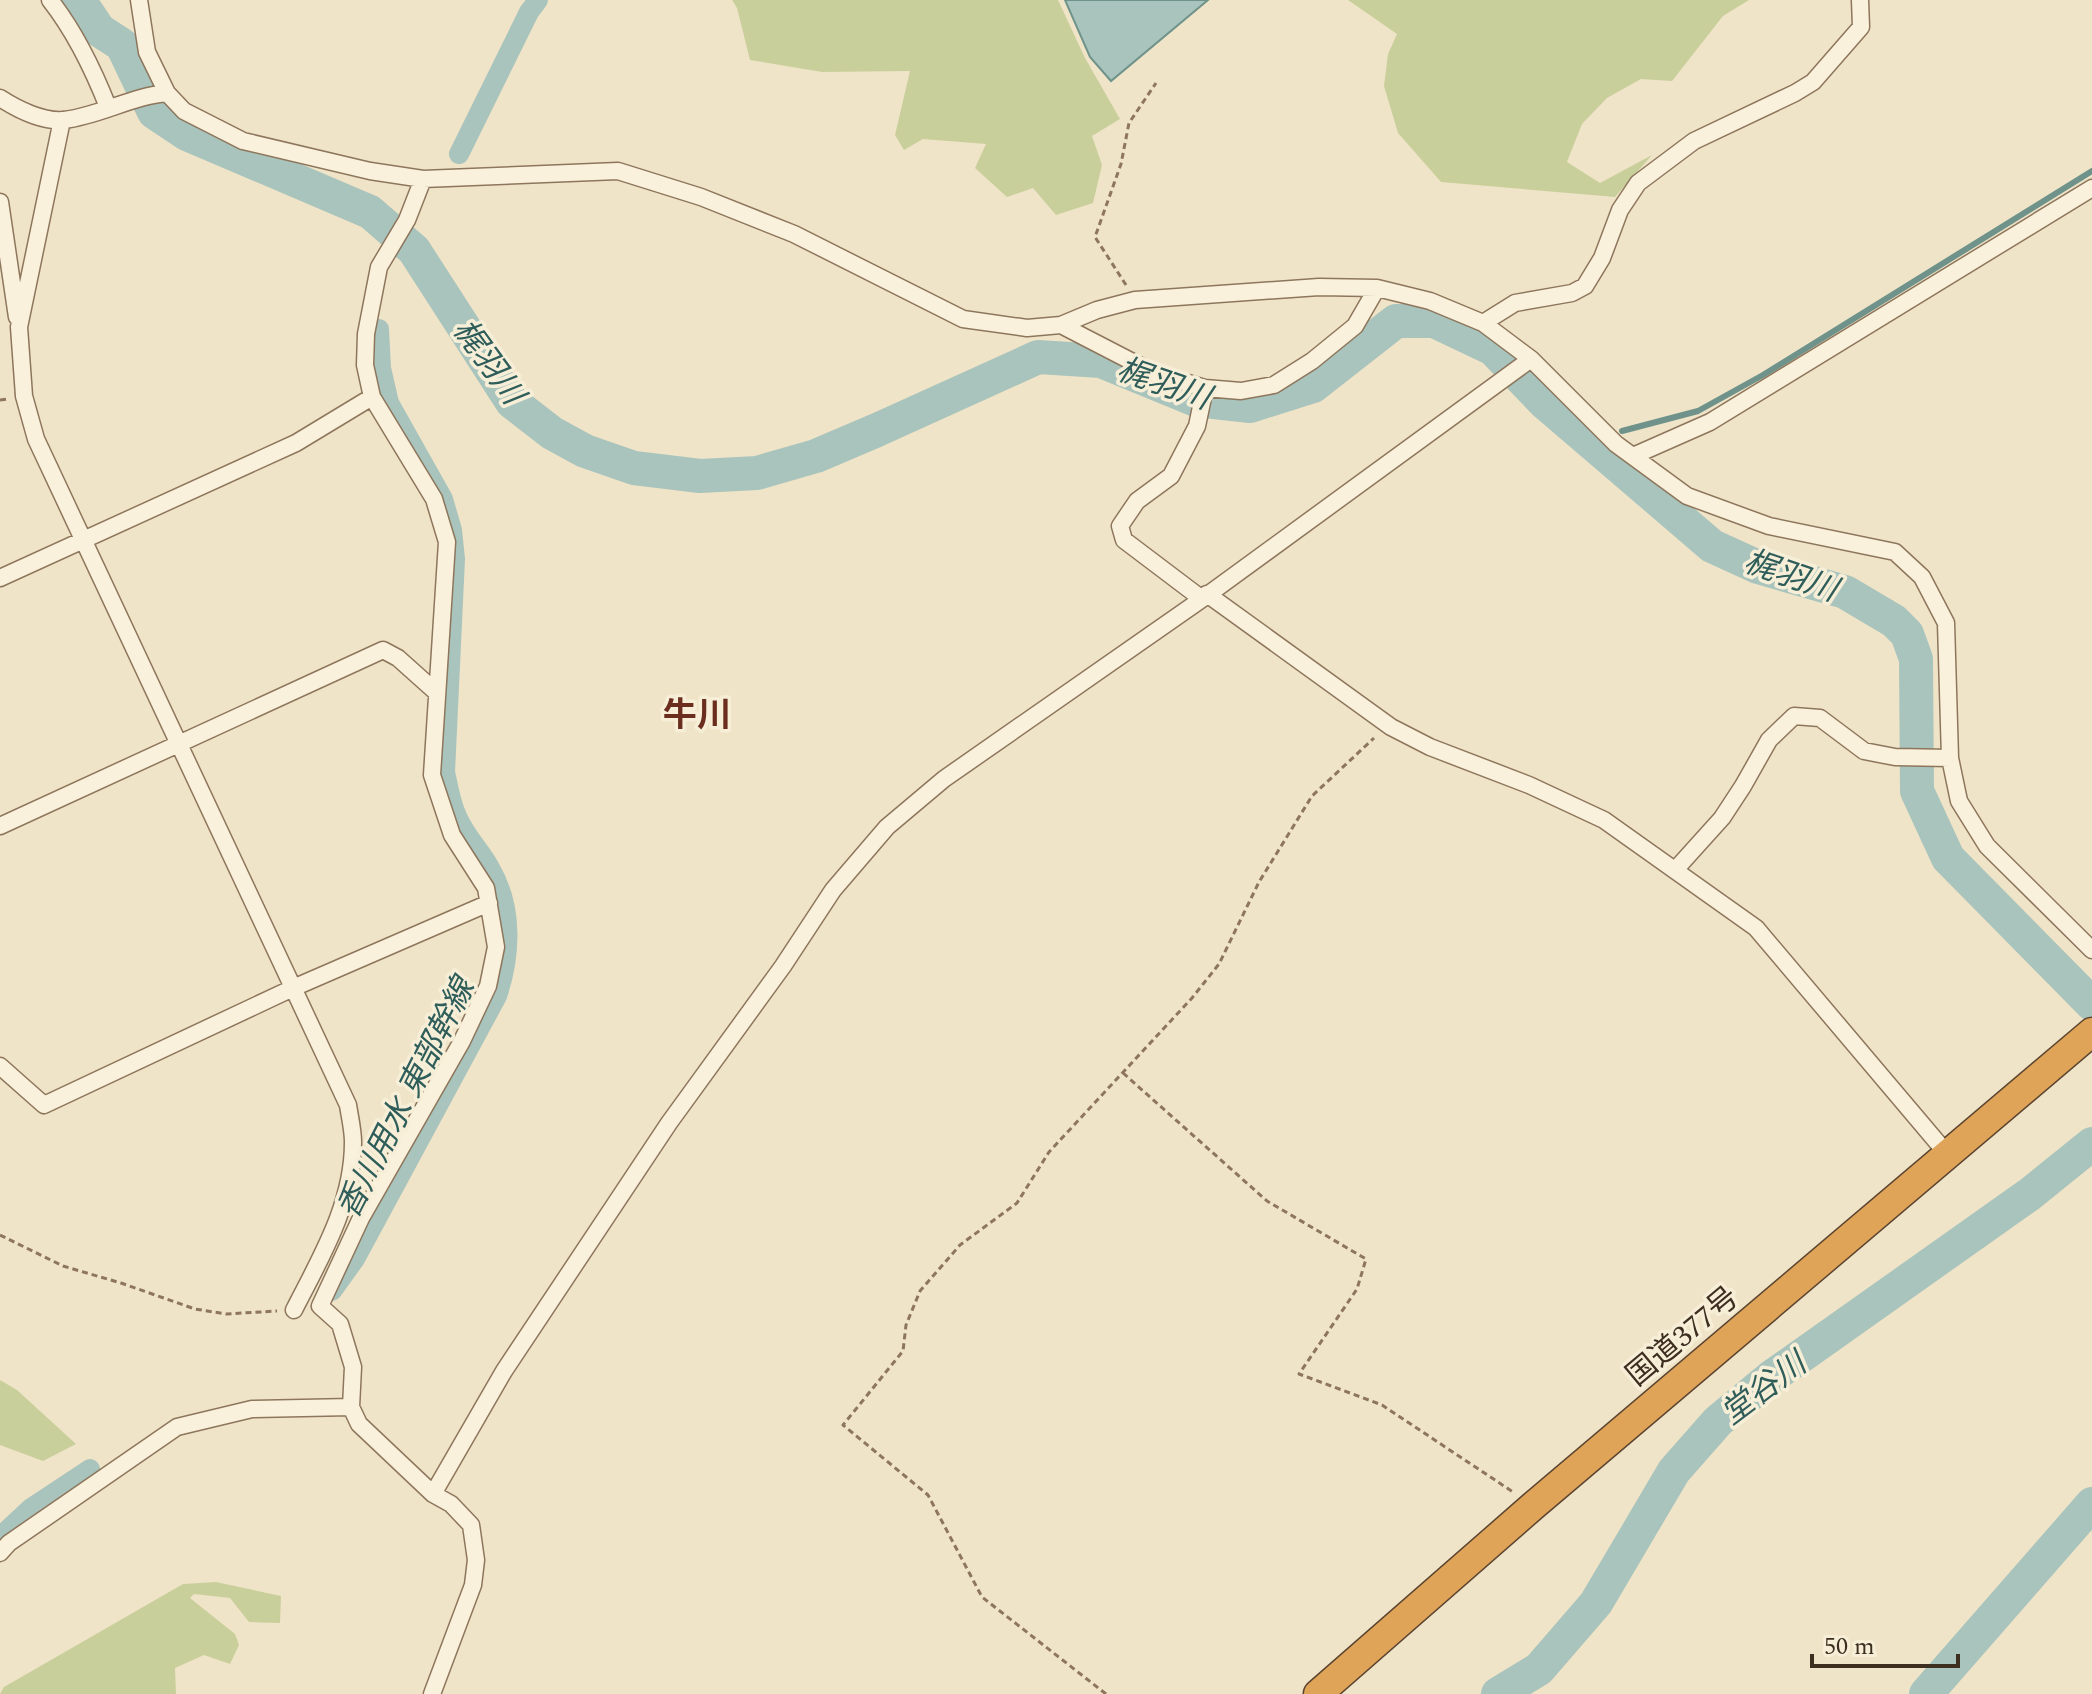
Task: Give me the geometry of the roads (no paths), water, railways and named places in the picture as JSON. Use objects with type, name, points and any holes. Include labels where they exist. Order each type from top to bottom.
[{"type":"highway","name":"国道377号","points":[[1318,1694],[1533,1506],[2092,1032]]},
{"type":"street","points":[[50,0],[67,22],[111,106]]},
{"type":"street","points":[[139,0],[147,52],[159,94],[184,111],[243,141],[370,171],[423,179],[618,171],[701,197],[794,234],[963,319],[1027,328],[1061,325],[1097,310],[1135,300],[1319,287],[1377,288],[1430,301],[1483,323],[1616,444],[1687,496],[1769,526],[1895,552],[1922,577],[1946,623],[1944,759],[1959,801],[1987,846],[2092,950]]},
{"type":"street","points":[[1483,323],[1515,303],[1572,293],[1585,286],[1602,258],[1620,210],[1638,183],[1694,141],[1813,82],[1861,27],[1860,0]]},
{"type":"street","points":[[0,98],[19,111],[62,120],[159,94]]},
{"type":"street","points":[[19,327],[62,120]]},
{"type":"street","points":[[423,179],[407,220],[379,267],[366,334],[365,365],[372,397],[434,499],[447,542],[432,775],[452,835],[486,888],[496,947],[488,986],[462,1041],[361,1218],[320,1306],[340,1324],[353,1367],[351,1407],[359,1424],[433,1494],[451,1504],[471,1525],[476,1560],[473,1585],[432,1694]]},
{"type":"street","points":[[1633,456],[1710,422],[2092,188]]},
{"type":"street","points":[[0,202],[19,327],[24,396],[36,439],[348,1105],[353,1141],[350,1175],[335,1230],[294,1310]]},
{"type":"street","points":[[1061,325],[1152,372],[1204,390],[1241,391],[1274,385],[1312,361],[1355,326],[1377,288]]},
{"type":"street","points":[[433,1494],[504,1371],[669,1123],[783,966],[833,890],[887,827],[944,779],[1204,596],[1527,362]]},
{"type":"street","points":[[1204,390],[1197,426],[1171,476],[1137,501],[1120,526],[1124,540],[1388,725],[1430,747],[1529,785],[1604,820],[1756,928],[1948,1155]]},
{"type":"street","points":[[0,578],[296,443],[372,397]]},
{"type":"street","points":[[0,826],[383,650],[398,658],[436,692]]},
{"type":"street","points":[[1676,869],[1722,818],[1769,740],[1794,716],[1820,718],[1864,751],[1895,757],[1944,759]]},
{"type":"street","points":[[0,1066],[44,1105],[293,988],[489,903]]},
{"type":"street","points":[[0,1553],[9,1543],[177,1427],[252,1409],[351,1407]]},
{"type":"water","points":[[1065,0],[1208,0],[1111,81],[1090,57]]},
{"type":"waterway","name":"梶羽川","points":[[79,0],[99,30],[122,45],[154,112],[187,134],[370,212],[414,250],[512,402],[552,433],[585,451],[634,468],[700,476],[757,473],[816,456],[1038,357],[1101,361],[1196,400],[1250,406],[1313,386],[1396,321],[1434,321],[1493,349],[1544,402],[1712,546],[1758,567],[1845,592],[1894,621],[1907,634],[1916,659],[1917,791],[1948,858],[2092,1004]]},
{"type":"waterway","name":"香川用水 東部幹線","points":[[459,154],[529,12],[538,0]]},
{"type":"waterway","points":[[1622,431],[1698,411],[1763,375],[2092,171]]},
{"type":"waterway","name":"香川用水 東部幹線","points":[[332,1291],[355,1259],[497,996],[507,948],[503,899],[487,863],[459,820],[445,772],[455,559],[452,530],[443,499],[389,403],[381,368],[379,329]]},
{"type":"waterway","name":"堂谷川","points":[[1498,1694],[1539,1669],[1596,1603],[1674,1471],[1718,1421],[1770,1378],[2030,1194],[2092,1144]]},
{"type":"waterway","name":"香川用水 東部幹線","points":[[0,1537],[31,1508],[90,1469]]},
{"type":"waterway","points":[[1926,1694],[2092,1504]]},
{"type":"district","name":"牛川","points":[[697,714]]}]
